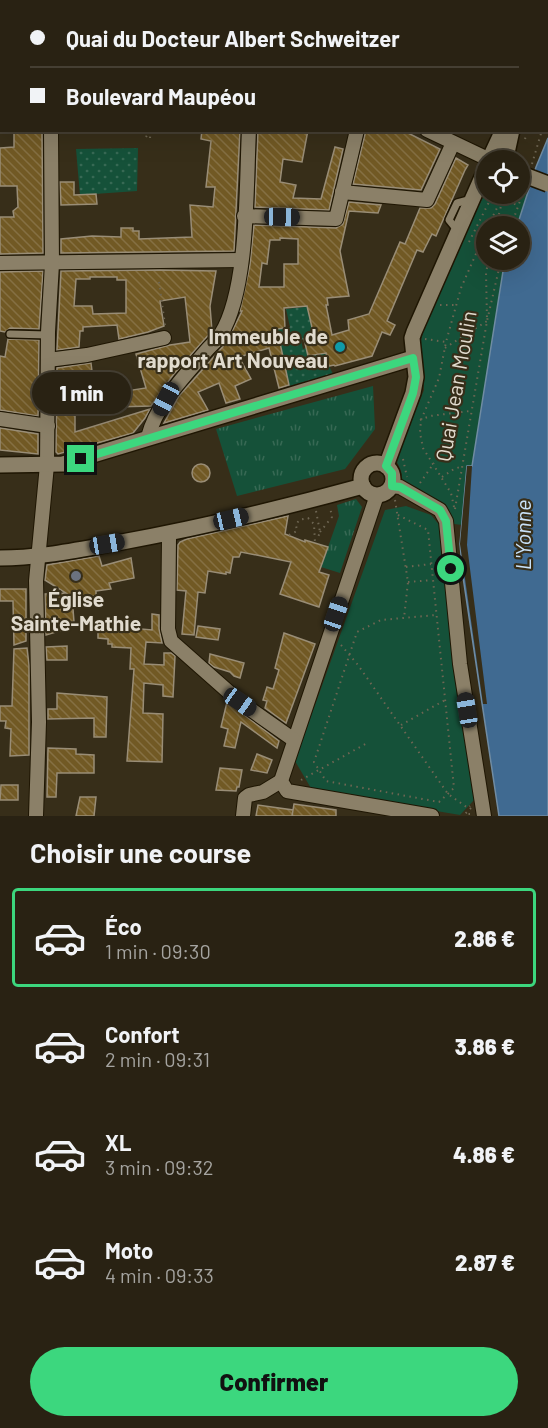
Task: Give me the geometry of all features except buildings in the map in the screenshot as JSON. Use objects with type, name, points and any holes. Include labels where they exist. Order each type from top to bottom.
[{"type":"main road","points":[[494,150],[502,132]]},
{"type":"main road","points":[[508,150],[512,132]]},
{"type":"main road","points":[[530,172],[548,184]]},
{"type":"main road","name":"Quai Jean Moulin","points":[[386,466],[413,393],[416,377],[413,358],[414,332],[476,191]]},
{"type":"main road","name":"Quai Jean Moulin","points":[[460,225],[476,200]]},
{"type":"main road","points":[[0,465],[63,464],[413,358]]},
{"type":"main road","points":[[376,464],[386,466],[392,473],[392,486],[386,493],[377,495],[369,493],[363,486],[362,476],[367,468],[376,464]]},
{"type":"main road","points":[[0,558],[38,556],[167,534],[294,505],[363,486]]},
{"type":"street","points":[[36,816],[39,722],[36,581],[47,465],[48,335],[52,264],[51,132]]},
{"type":"street","points":[[148,437],[154,418],[166,399],[220,336],[233,307],[241,260],[249,132]]},
{"type":"street","points":[[244,216],[336,219],[357,132]]},
{"type":"street","points":[[342,192],[427,200],[446,137],[476,153]]},
{"type":"street","points":[[0,263],[241,260]]},
{"type":"street","points":[[48,360],[87,355],[160,339]]},
{"type":"street","points":[[0,419],[48,426]]},
{"type":"street","points":[[392,486],[400,487],[440,510],[446,521],[460,664],[479,815]]},
{"type":"street","points":[[284,786],[294,740],[377,495]]},
{"type":"street","points":[[167,534],[169,539],[168,629],[171,641],[240,702],[294,740]]},
{"type":"street","points":[[243,816],[244,798],[284,786],[366,811],[432,816]]},
{"type":"lane","points":[[10,334],[48,335]]},
{"type":"path","points":[[148,138],[150,132]]},
{"type":"path","points":[[530,158],[542,132]]},
{"type":"path","points":[[466,249],[488,204]]},
{"type":"path","points":[[514,216],[517,205]]},
{"type":"path","points":[[453,512],[451,494],[423,448],[420,433],[421,420],[439,378],[456,304],[476,253]]},
{"type":"path","points":[[445,348],[487,321],[486,270]]},
{"type":"path","name":"Quai Jean Moulin","points":[[453,512],[487,321],[499,270]]},
{"type":"path","points":[[159,282],[165,324],[160,339]]},
{"type":"path","points":[[437,314],[440,305],[456,304]]},
{"type":"path","points":[[425,339],[429,331]]},
{"type":"path","points":[[425,398],[416,421],[430,416],[471,411]]},
{"type":"path","points":[[407,449],[403,460],[408,481]]},
{"type":"path","points":[[442,477],[462,467]]},
{"type":"path","points":[[448,503],[453,512]]},
{"type":"path","points":[[395,508],[408,582],[404,618]]},
{"type":"path","points":[[289,535],[297,531],[296,525],[299,520],[308,518],[314,524],[315,543],[320,532],[332,518],[331,510]]},
{"type":"path","points":[[316,513],[320,532]]},
{"type":"path","points":[[398,516],[428,530],[453,788],[439,802],[326,781],[314,762],[357,632],[381,620],[436,615]]},
{"type":"path","points":[[406,567],[431,564]]},
{"type":"path","points":[[408,582],[433,580]]},
{"type":"path","points":[[350,654],[448,794],[468,808],[473,805],[465,814],[479,815]]},
{"type":"path","points":[[401,725],[445,700]]},
{"type":"path","points":[[284,786],[338,761],[369,742]]},
{"type":"green space","points":[[138,148],[137,191],[80,195],[76,149]]},
{"type":"green space","points":[[480,204],[524,204],[520,216],[476,216],[476,270],[504,270],[472,466],[467,466],[462,525],[454,524],[446,506],[403,483],[397,462],[424,390],[420,344],[426,322]]},
{"type":"green space","points":[[315,306],[311,323],[314,336],[301,340],[303,349],[306,348],[309,356],[312,352],[328,353],[329,366],[333,374],[289,386],[277,329],[290,327],[286,309]]},
{"type":"green space","points":[[373,386],[375,429],[345,469],[237,496],[216,429]]},
{"type":"green space","points":[[356,499],[362,507],[340,573],[321,567],[339,516],[337,505]]},
{"type":"green space","points":[[406,506],[431,515],[441,527],[464,735],[475,799],[460,815],[312,790],[295,761],[385,510]]},
{"type":"water","name":"L'Yonne","points":[[548,138],[548,816],[499,816],[460,544],[467,466],[472,466],[503,270],[530,270],[530,216],[520,216],[524,204],[530,204],[530,186]]},
{"type":"pier","points":[[467,466],[472,466],[467,545],[487,704],[483,704],[460,544]]},
{"type":"place","name":"Immeuble de rapport Art Nouveau","points":[[340,347]]},
{"type":"place","name":"Église Sainte-Mathie","points":[[76,576]]},
{"type":"route","points":[[81,459],[413,358],[416,377],[413,393],[386,466],[392,473],[392,486],[400,487],[440,510],[446,521],[451,569]]}]
